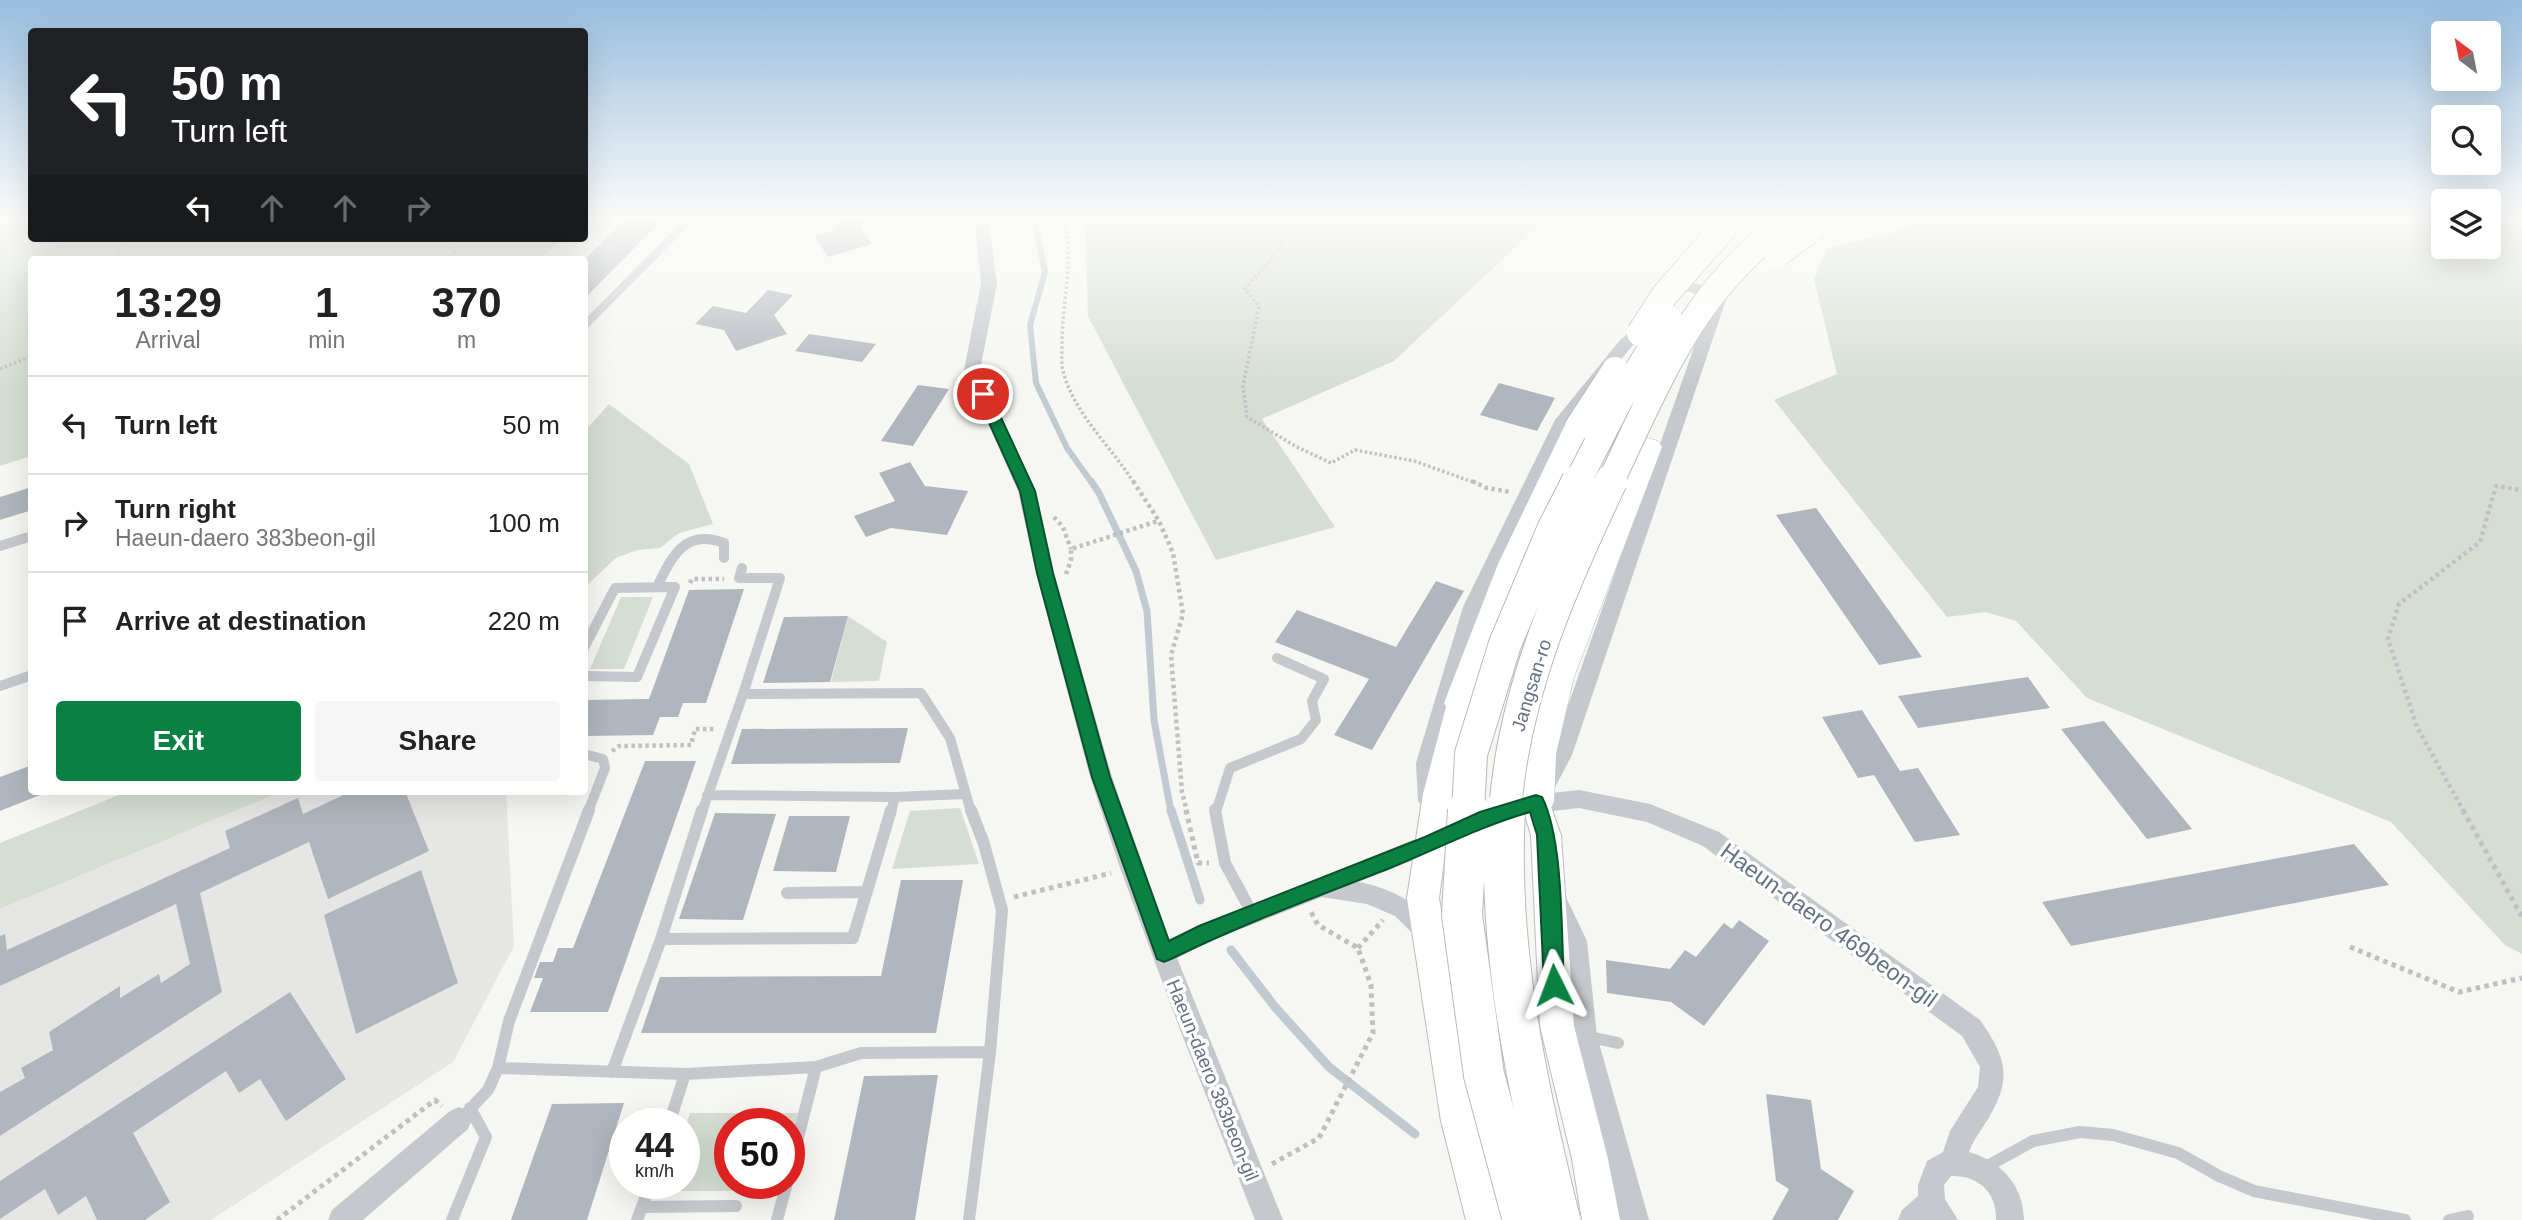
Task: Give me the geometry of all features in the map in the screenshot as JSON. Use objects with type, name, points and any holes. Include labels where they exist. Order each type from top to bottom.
[{"type":"highway","points":[[1461,703],[1513,564],[1578,427],[1664,296],[1683,274]]},
{"type":"highway","name":"Jangsan-ro","points":[[1523,1220],[1484,1076],[1462,915],[1471,754],[1505,644],[1542,555],[1619,401],[1675,309],[1703,274]]},
{"type":"highway","name":"Jangsan-ro","points":[[1560,1220],[1517,1020],[1505,924],[1503,822],[1513,744],[1536,659],[1569,575],[1677,345],[1705,302],[1729,274]]},
{"type":"highway","points":[[1536,803],[1539,754],[1558,677],[1648,447],[1692,351],[1730,295],[1753,274]]},
{"type":"main road","points":[[1461,703],[1438,794],[1423,898],[1459,1121],[1485,1220]]},
{"type":"main road","points":[[1536,803],[1546,835],[1557,1026],[1590,1159],[1601,1220]]},
{"type":"main road","points":[[1590,1159],[1612,1220]]},
{"type":"street","name":"Haeun-daero 383beon-gil","points":[[988,274],[989,282],[972,370],[1027,491],[1048,584],[1101,777],[1131,868],[1269,1220]]},
{"type":"street","points":[[1432,843],[1427,763],[1474,607],[1526,494],[1563,420],[1626,343],[1689,287],[1699,274]]},
{"type":"street","points":[[1164,953],[1205,933],[1432,843],[1486,817],[1536,803],[1561,755],[1718,296],[1743,274]]},
{"type":"street","points":[[1689,287],[1718,296]]},
{"type":"street","name":"Haeun-daero 469beon-gil","points":[[1536,803],[1578,799],[1650,813],[1712,839],[1971,1028],[1992,1060],[1994,1076],[1990,1091],[1954,1147],[1969,1166]]},
{"type":"street","points":[[1548,884],[1575,941],[1585,1036],[1634,1220]]},
{"type":"street","points":[[1312,892],[1370,894],[1403,909],[1429,936]]},
{"type":"street","points":[[342,1220],[465,1114]]},
{"type":"street","points":[[1912,1220],[1938,1211],[1930,1189],[1937,1170],[1945,1164],[1969,1166],[2003,1189],[2013,1218]]},
{"type":"lane","points":[[588,322],[635,274]]},
{"type":"lane","points":[[0,546],[28,537]]},
{"type":"lane","points":[[657,587],[675,552],[687,543],[715,538],[724,543],[724,558]]},
{"type":"lane","points":[[612,1072],[661,939],[780,578],[741,573]]},
{"type":"lane","points":[[588,640],[615,588],[674,587],[637,677],[588,676]]},
{"type":"lane","points":[[1252,915],[1225,863],[1215,809],[1230,768],[1301,738],[1316,720],[1312,701],[1324,679],[1277,658]]},
{"type":"lane","points":[[0,686],[28,676]]},
{"type":"lane","points":[[743,694],[921,693],[950,738],[964,794],[984,844],[1002,910],[990,1052],[969,1220]]},
{"type":"lane","points":[[452,1220],[486,1137],[465,1114],[488,1090],[498,1068],[509,1021],[605,768],[603,759],[588,755]]},
{"type":"lane","points":[[707,795],[895,797],[964,794]]},
{"type":"lane","points":[[661,939],[853,938],[895,797]]},
{"type":"lane","points":[[787,893],[866,892]]},
{"type":"lane","points":[[1585,1036],[1618,1043]]},
{"type":"lane","points":[[498,1068],[685,1074],[816,1068],[861,1053],[990,1052]]},
{"type":"lane","points":[[805,1111],[816,1068]]},
{"type":"lane","points":[[674,1108],[685,1074]]},
{"type":"lane","points":[[1969,1166],[2033,1141],[2080,1132],[2113,1135],[2178,1153],[2219,1176],[2254,1191],[2405,1220]]},
{"type":"lane","points":[[777,1220],[783,1199]]},
{"type":"lane","points":[[640,1213],[736,1206]]},
{"type":"lane","points":[[2449,1220],[2468,1216]]},
{"type":"path","points":[[1067,274],[1062,320],[1062,369],[1076,405],[1117,456],[1159,521],[1173,553],[1183,614],[1171,655],[1182,792],[1198,863],[1225,863]]},
{"type":"path","points":[[1258,274],[1245,289],[1259,307],[1243,386],[1247,417],[1295,446],[1331,463],[1355,450],[1414,461],[1451,472],[1487,488],[1526,494]]},
{"type":"path","points":[[0,369],[28,358]]},
{"type":"path","points":[[2522,490],[2496,486],[2480,542],[2399,604],[2388,639],[2417,727],[2522,917]]},
{"type":"path","points":[[1048,584],[1064,578],[1071,560],[1071,549],[1159,521]]},
{"type":"path","points":[[674,587],[688,587],[692,579],[741,573]]},
{"type":"path","points":[[603,759],[618,746],[691,745],[695,729],[730,729]]},
{"type":"path","points":[[1000,900],[1131,868]]},
{"type":"path","points":[[1251,1175],[1319,1138],[1373,1034],[1371,985],[1358,948],[1318,925],[1312,892]]},
{"type":"path","points":[[2350,947],[2459,992],[2522,978]]},
{"type":"path","points":[[277,1220],[435,1100],[465,1114]]},
{"type":"shaded area","points":[[0,274],[28,274],[28,457],[0,466]]},
{"type":"shaded area","points":[[1087,274],[1487,274],[1394,361],[1262,419],[1335,527],[1216,560],[1088,316]]},
{"type":"shaded area","points":[[1816,274],[2522,274],[2522,954],[2505,945],[2391,822],[2087,698],[2016,621],[1986,612],[1947,617],[1774,400],[1837,374],[1814,279]]},
{"type":"shaded area","points":[[609,404],[689,464],[713,524],[679,533],[660,548],[637,550],[616,558],[588,584],[588,428]]},
{"type":"shaded area","points":[[621,597],[653,597],[624,669],[590,669]]},
{"type":"shaded area","points":[[848,616],[887,642],[879,681],[831,682]]},
{"type":"shaded area","points":[[119,795],[273,795],[0,909],[0,843]]},
{"type":"shaded area","points":[[273,795],[506,795],[514,946],[453,1062],[211,1220],[0,1220],[0,909]]},
{"type":"shaded area","points":[[960,808],[979,864],[892,869],[910,811]]},
{"type":"shaded area","points":[[700,1113],[714,1113],[714,1191],[700,1191]]},
{"type":"building","points":[[588,274],[609,274],[588,295]]},
{"type":"building","points":[[768,290],[793,295],[774,315],[787,334],[736,351],[724,330],[695,324],[713,306],[746,313]]},
{"type":"building","points":[[809,334],[876,344],[862,362],[795,351]]},
{"type":"building","points":[[1499,383],[1555,398],[1537,431],[1480,415]]},
{"type":"building","points":[[918,385],[949,389],[913,446],[881,441]]},
{"type":"building","points":[[910,462],[925,486],[968,491],[947,535],[891,528],[866,537],[854,516],[895,501],[879,473]]},
{"type":"building","points":[[28,488],[28,511],[0,520],[0,497]]},
{"type":"building","points":[[1816,508],[1922,657],[1879,665],[1776,515]]},
{"type":"building","points":[[1436,581],[1464,591],[1372,750],[1334,735],[1369,679],[1275,642],[1297,610],[1396,647]]},
{"type":"building","points":[[744,589],[706,703],[683,703],[678,717],[660,717],[653,735],[588,736],[588,700],[649,699],[689,590]]},
{"type":"building","points":[[848,616],[830,682],[763,683],[784,617]]},
{"type":"building","points":[[2028,677],[2050,708],[1918,728],[1898,696]]},
{"type":"building","points":[[1862,710],[1900,771],[1918,768],[1960,835],[1915,842],[1874,775],[1858,778],[1822,717]]},
{"type":"building","points":[[2104,721],[2192,829],[2147,839],[2061,729]]},
{"type":"building","points":[[908,728],[900,763],[731,764],[742,729]]},
{"type":"building","points":[[645,761],[696,761],[608,1012],[530,1012],[543,978],[534,978],[540,962],[553,962],[558,948],[573,948]]},
{"type":"building","points":[[28,766],[28,795],[40,795],[0,811],[0,777]]},
{"type":"building","points":[[343,795],[407,795],[429,851],[328,899],[309,842],[200,893],[222,992],[0,1136],[0,1092],[25,1078],[21,1068],[53,1050],[49,1032],[120,986],[120,998],[159,974],[161,983],[190,964],[176,904],[0,986],[0,936],[5,934],[7,950],[230,848],[225,831],[298,798],[303,814]]},
{"type":"building","points":[[715,813],[776,814],[743,920],[679,919]]},
{"type":"building","points":[[789,816],[850,816],[836,872],[773,871]]},
{"type":"building","points":[[2354,844],[2389,885],[2071,946],[2042,902]]},
{"type":"building","points":[[421,870],[458,983],[356,1034],[324,915]]},
{"type":"building","points":[[901,880],[963,880],[936,1033],[641,1033],[660,977],[881,976]]},
{"type":"building","points":[[1739,920],[1769,941],[1704,1026],[1671,1002],[1607,993],[1606,960],[1670,969],[1685,950],[1696,957],[1724,923],[1732,929]]},
{"type":"building","points":[[290,992],[346,1079],[286,1121],[260,1079],[239,1093],[226,1071],[133,1133],[170,1202],[145,1220],[97,1220],[86,1196],[58,1215],[45,1189],[0,1219],[0,1181]]},
{"type":"building","points":[[938,1075],[915,1220],[834,1220],[864,1076]]},
{"type":"building","points":[[1766,1094],[1811,1100],[1821,1169],[1854,1191],[1838,1220],[1772,1220],[1789,1189],[1776,1181]]},
{"type":"building","points":[[624,1103],[622,1108],[609,1108],[609,1150],[587,1220],[511,1220],[552,1104]]},
{"type":"waterway","points":[[1044,274],[1030,325],[1036,383],[1067,448],[1092,483]]},
{"type":"waterway","points":[[1091,481],[1136,571],[1147,611],[1154,720],[1171,812]]},
{"type":"waterway","points":[[1171,810],[1200,900]]},
{"type":"waterway","points":[[1231,950],[1275,1007],[1329,1067],[1415,1134]]},
{"type":"route","points":[[983,394],[1027,491],[1045,573],[1101,777],[1131,868],[1164,953],[1205,933],[1432,843],[1486,817],[1536,803],[1546,835],[1554,985]]}]
